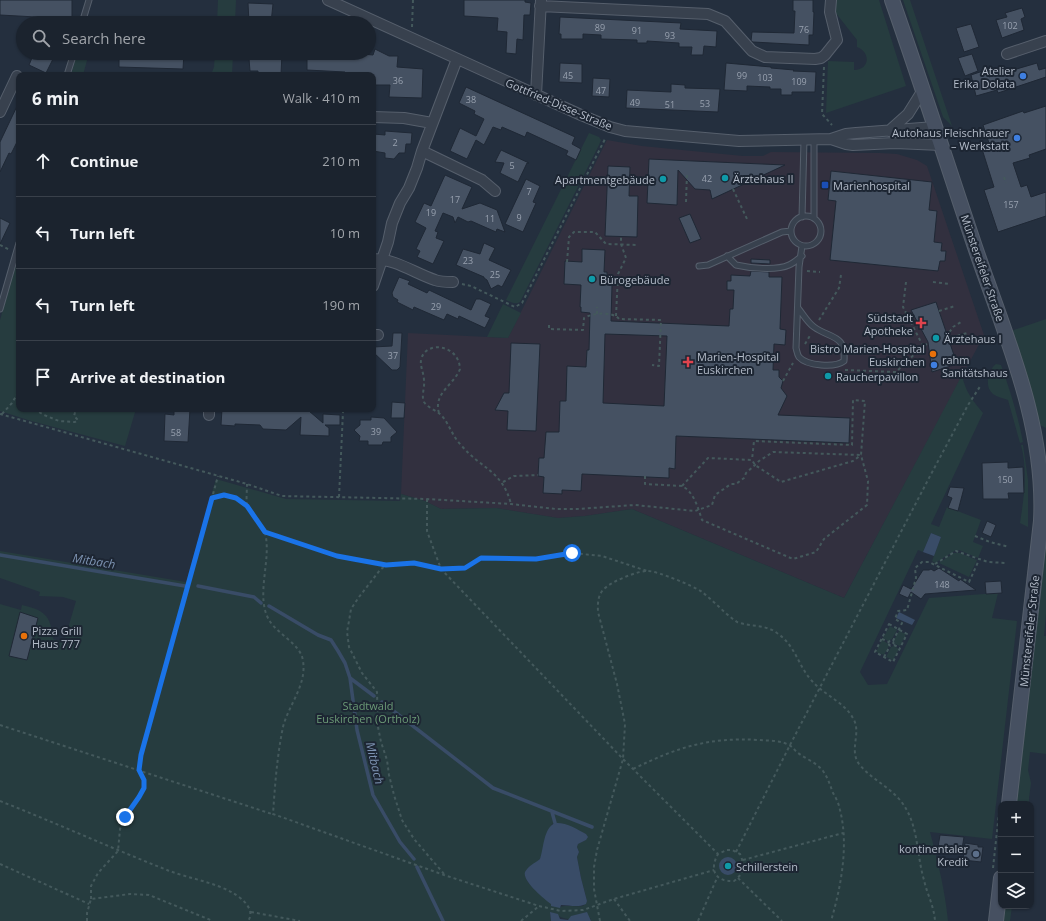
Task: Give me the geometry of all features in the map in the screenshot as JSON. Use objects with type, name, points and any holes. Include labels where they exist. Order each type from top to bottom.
[{"type":"street","name":"Gottfried-Disse-Straße","points":[[328,0],[363,16]]},
{"type":"street","points":[[536,95],[540,3],[708,14],[725,21],[752,51],[765,57],[814,59],[825,56],[837,40],[830,12],[831,0]]},
{"type":"street","name":"Münstereifeler Straße","points":[[892,0],[1022,383],[1035,433],[1039,457],[1041,484],[1040,521],[1009,801]]},
{"type":"street","name":"Gottfried-Disse-Straße","points":[[376,22],[592,120],[610,127],[640,133],[739,141],[804,140],[831,139],[846,134],[935,128]]},
{"type":"street","points":[[1007,54],[1046,41]]},
{"type":"street","points":[[453,282],[436,280],[400,264],[377,259],[388,242],[392,223],[400,202],[410,188],[422,151],[457,59]]},
{"type":"street","points":[[0,112],[16,78]]},
{"type":"street","points":[[889,131],[908,114],[923,90]]},
{"type":"street","points":[[376,117],[404,118],[432,124]]},
{"type":"street","name":"Gottfried-Disse-Straße","points":[[831,139],[846,144],[862,145],[895,143],[941,145]]},
{"type":"street","points":[[422,151],[482,180],[495,191]]},
{"type":"street","points":[[996,921],[998,904]]},
{"type":"lane","points":[[84,16],[89,0]]},
{"type":"lane","points":[[68,72],[72,60]]},
{"type":"lane","points":[[814,139],[814,218]]},
{"type":"lane","points":[[802,217],[804,140]]},
{"type":"lane","points":[[808,216],[814,218],[821,227],[821,236],[818,242],[812,246],[802,246],[794,240],[791,231],[794,222],[802,217],[808,216]]},
{"type":"lane","points":[[699,266],[708,265],[773,235],[791,231]]},
{"type":"lane","points":[[798,308],[808,322],[815,328],[836,337],[840,341],[843,346],[844,361],[839,364],[819,364],[810,363],[798,356],[796,348],[799,270],[802,256],[802,246]]},
{"type":"lane","points":[[0,309],[16,253]]},
{"type":"lane","points":[[727,256],[736,265],[769,268],[788,265],[802,256]]},
{"type":"path","points":[[412,38],[413,0]]},
{"type":"path","points":[[825,56],[822,114],[832,125]]},
{"type":"path","points":[[453,282],[471,286],[515,307],[522,303],[610,127]]},
{"type":"path","points":[[686,173],[686,202]]},
{"type":"path","points":[[1004,177],[1006,183]]},
{"type":"path","points":[[733,189],[747,219]]},
{"type":"path","points":[[568,262],[569,237],[574,232],[595,232],[606,244],[638,245]]},
{"type":"path","points":[[616,316],[618,274],[626,258],[621,244],[621,236]]},
{"type":"path","points":[[799,270],[820,272]]},
{"type":"path","points":[[906,282],[903,307],[922,346]]},
{"type":"path","points":[[932,282],[949,284]]},
{"type":"path","points":[[939,311],[955,306]]},
{"type":"path","points":[[596,314],[597,307]]},
{"type":"path","points":[[549,325],[549,329],[583,330],[584,318],[591,314],[616,316],[619,319],[661,320],[659,366],[652,365]]},
{"type":"path","points":[[961,322],[954,327],[946,337],[954,337],[967,333]]},
{"type":"path","points":[[839,370],[896,372],[922,346],[929,343]]},
{"type":"path","points":[[439,413],[437,407],[441,396],[460,369],[457,356],[451,350],[434,348],[426,351],[422,356],[421,362],[424,382],[422,397],[427,405],[439,413],[446,421],[460,444],[473,459],[494,473],[503,482],[511,504]]},
{"type":"path","points":[[736,852],[933,471],[968,405],[981,385]]},
{"type":"path","points":[[16,396],[1,414],[248,484],[282,496],[427,499],[511,504],[556,509],[635,505],[695,511],[712,505],[715,495],[731,484],[736,484],[744,478],[746,473],[759,461],[773,452],[862,455]]},
{"type":"path","points":[[645,476],[645,484],[682,486],[692,494],[702,520],[793,559],[816,552],[824,540],[867,505],[868,481],[862,455],[865,401],[853,400],[852,445],[754,441],[752,460],[756,465],[780,482],[853,461],[862,455]]},
{"type":"path","points":[[40,412],[58,421],[68,422],[77,421],[74,416],[75,412]]},
{"type":"path","points":[[339,497],[343,412]]},
{"type":"path","points":[[682,486],[708,458],[752,460]]},
{"type":"path","points":[[503,482],[514,476],[538,474]]},
{"type":"path","points":[[87,921],[91,899],[91,886],[98,874],[118,851],[120,829],[125,817],[144,788],[144,780],[139,770],[141,755],[218,476]]},
{"type":"path","points":[[247,506],[248,484]]},
{"type":"path","points":[[212,498],[224,495],[236,498],[247,506],[265,532],[266,549],[264,600],[266,612],[269,620],[275,628],[300,652],[304,663],[301,682],[283,727],[276,767],[273,814]]},
{"type":"path","points":[[427,499],[427,531],[441,569],[623,759],[718,854]]},
{"type":"path","points":[[265,532],[337,556],[386,565],[414,563],[441,569],[465,568],[481,558],[536,559],[572,553],[602,556],[693,587],[702,592],[737,622],[765,627],[778,633],[793,648],[803,670],[820,689],[843,705],[855,721],[855,751],[858,763],[894,793],[906,810],[914,829],[921,872],[933,907],[935,921]]},
{"type":"path","points":[[975,536],[1009,548]]},
{"type":"path","points":[[935,564],[956,551],[979,560],[1006,563]]},
{"type":"path","points":[[882,639],[889,642],[892,641],[902,623],[895,618],[898,611],[907,610],[916,578],[914,571],[915,568],[922,562],[935,564],[969,582],[979,560]]},
{"type":"path","points":[[386,565],[380,570],[351,610],[347,632],[349,647],[362,673],[377,692],[377,718],[381,742],[402,820],[414,839],[444,874]]},
{"type":"path","points":[[600,921],[594,889],[594,867],[597,850],[623,759],[625,724],[617,684],[598,612],[598,602],[602,591],[608,586],[631,575],[648,571]]},
{"type":"path","points":[[889,624],[898,629],[907,634],[893,662],[875,652],[889,624]]},
{"type":"path","points":[[892,641],[900,648]]},
{"type":"path","points":[[889,642],[890,646]]},
{"type":"path","points":[[884,657],[890,646],[894,644]]},
{"type":"path","points":[[0,725],[273,814],[444,874],[561,912],[583,910],[614,899],[714,870]]},
{"type":"path","points":[[634,769],[662,755],[702,743],[748,740],[780,742],[790,745],[798,753],[822,770],[828,780],[840,809],[843,833],[843,856],[841,880],[831,921]]},
{"type":"path","points":[[0,801],[118,851],[234,893],[246,904],[251,912],[250,919],[248,921]]},
{"type":"path","points":[[743,860],[843,833]]},
{"type":"path","points":[[727,850],[736,852],[740,854],[743,860],[742,871],[738,878],[734,881],[728,881],[718,878],[714,870],[718,854],[727,850]]},
{"type":"path","points":[[0,864],[89,904]]},
{"type":"path","points":[[698,921],[718,878]]},
{"type":"path","points":[[738,878],[782,921]]},
{"type":"path","points":[[91,899],[130,894],[149,895],[213,921]]},
{"type":"path","points":[[614,899],[630,921]]},
{"type":"path","points":[[521,921],[539,906]]},
{"type":"path","points":[[251,912],[300,921]]},
{"type":"shaded area","name":"Marien-Hospital Euskirchen","points":[[607,140],[642,146],[743,156],[763,156],[771,152],[897,154],[917,160],[927,166],[984,335],[844,598],[632,509],[585,516],[558,518],[496,508],[441,509],[425,501],[401,494],[408,333],[508,338]]},
{"type":"green space","points":[[218,0],[236,0],[235,16],[217,16]]},
{"type":"green space","points":[[836,0],[879,0],[906,86],[826,113],[828,61],[854,62],[854,70],[863,67],[867,60],[862,49],[857,47],[857,40],[835,12]]},
{"type":"green space","points":[[903,0],[910,0],[952,126],[943,117]]},
{"type":"green space","points":[[75,60],[87,60],[84,72],[72,72]]},
{"type":"green space","points":[[214,60],[233,60],[232,72],[212,72]]},
{"type":"green space","points":[[589,133],[599,137],[601,140],[599,145],[520,302],[515,303],[506,300]]},
{"type":"green space","points":[[16,264],[16,412],[135,412],[125,446],[31,421],[0,411],[0,320]]},
{"type":"green space","points":[[503,304],[521,313],[508,338],[487,337]]},
{"type":"green space","points":[[1046,319],[1046,428],[1040,425],[1011,331]]},
{"type":"green space","points":[[996,364],[1001,365],[1011,393],[1023,442],[1020,443],[1008,400],[998,397],[990,391],[988,383],[989,374]]},
{"type":"green space","name":"Stadtwald Euskirchen (Ortholz)","points":[[962,375],[967,391],[983,413],[931,524],[939,527],[947,507],[981,520],[973,542],[983,546],[978,558],[956,550],[935,563],[932,561],[941,537],[931,533],[923,552],[918,550],[860,672],[868,685],[887,684],[929,598],[998,593],[992,618],[1017,621],[992,839],[930,832],[941,876],[948,921],[591,921],[590,918],[574,919],[560,917],[550,912],[551,921],[0,921],[0,604],[21,610],[22,605],[36,609],[48,619],[53,639],[64,642],[76,601],[63,597],[39,596],[40,592],[0,578],[0,551],[186,582],[216,479],[286,499],[400,501],[401,494],[425,501],[441,509],[496,508],[558,518],[585,516],[632,509],[844,598]],"holes":[[[552,824],[564,824],[586,834],[586,840],[578,844],[577,847],[579,852],[577,857],[587,901],[583,906],[560,907],[532,887],[525,876],[527,869],[539,861],[542,856]]]},
{"type":"green space","points":[[1021,445],[1023,445],[1028,480],[1028,527],[1020,523],[1025,474]]},
{"type":"green space","points":[[1044,546],[1046,546],[1046,614],[1044,636],[1046,636],[1046,754],[1030,752],[1028,770],[1031,783],[1029,801],[1015,801]]},
{"type":"green space","points":[[954,553],[960,553],[977,560],[969,577],[939,563]]},
{"type":"green space","points":[[890,626],[897,630],[892,639],[888,641],[883,638]]},
{"type":"green space","points":[[899,631],[906,634],[900,646],[895,644],[894,640]]},
{"type":"green space","points":[[882,640],[889,646],[884,655],[876,652]]},
{"type":"green space","points":[[894,646],[899,649],[893,660],[886,657],[891,647]]},
{"type":"green space","points":[[1004,909],[1012,909],[1010,921],[1002,921]]},
{"type":"water","points":[[931,533],[941,537],[934,556],[923,552]]},
{"type":"water","points":[[899,612],[915,620],[912,625],[896,618]]},
{"type":"water","points":[[555,823],[571,826],[586,834],[588,837],[586,840],[578,844],[577,847],[579,852],[577,857],[587,901],[586,904],[577,906],[561,905],[560,908],[551,906],[551,904],[530,885],[525,876],[525,872],[528,868],[540,859],[546,834]]},
{"type":"water","points":[[724,857],[732,857],[737,862],[735,873],[732,875],[724,875],[719,870],[719,862]]},
{"type":"water","points":[[550,912],[558,914],[560,919],[568,920],[571,916],[587,912],[591,921],[551,921]]},
{"type":"building","points":[[0,0],[72,0],[72,16],[0,15]]},
{"type":"building","points":[[464,0],[525,0],[525,2],[531,3],[530,15],[524,15],[523,40],[517,39],[516,54],[506,53],[507,32],[497,31],[498,18],[464,16]]},
{"type":"building","points":[[793,0],[813,0],[813,35],[809,35],[809,45],[751,41],[752,32],[794,33],[795,11],[793,11]]},
{"type":"building","points":[[248,3],[273,4],[272,16],[249,16]]},
{"type":"building","points":[[1022,8],[1025,17],[1021,19],[1024,30],[1002,38],[996,20],[1007,17],[1005,13]]},
{"type":"building","points":[[560,17],[681,23],[680,29],[717,31],[716,47],[704,46],[703,55],[691,55],[692,47],[679,47],[679,43],[647,41],[647,43],[637,43],[637,40],[601,39],[601,35],[583,34],[583,39],[561,39],[561,34],[559,34]]},
{"type":"building","points":[[971,24],[979,47],[964,52],[956,28]]},
{"type":"building","points":[[376,50],[389,56],[398,56],[397,67],[423,69],[422,98],[389,97],[390,85],[376,85],[376,72],[307,70],[307,60],[376,60]]},
{"type":"building","points":[[972,54],[978,71],[965,76],[958,58]]},
{"type":"building","points":[[31,60],[52,60],[46,72],[29,65]]},
{"type":"building","points":[[119,60],[184,60],[183,69],[119,67]]},
{"type":"building","points":[[249,60],[282,60],[281,72],[250,71]]},
{"type":"building","points":[[560,63],[582,64],[582,83],[559,82]]},
{"type":"building","points":[[726,63],[794,70],[793,71],[816,72],[815,92],[792,92],[792,95],[781,95],[781,89],[747,86],[747,91],[724,90]]},
{"type":"building","points":[[1037,63],[1039,70],[1046,68],[1046,77],[998,93],[997,90],[976,96],[971,75],[986,70],[989,77]]},
{"type":"building","points":[[593,78],[610,79],[609,97],[592,96]]},
{"type":"building","points":[[671,84],[685,85],[685,88],[720,89],[718,112],[626,108],[627,90],[671,92]]},
{"type":"building","points":[[466,87],[575,137],[572,144],[581,149],[576,160],[566,155],[568,151],[527,132],[525,137],[502,127],[501,130],[493,127],[484,145],[476,140],[467,159],[450,151],[460,128],[476,136],[484,119],[474,114],[475,111],[459,103]]},
{"type":"building","points":[[1046,106],[1046,149],[1029,155],[1030,158],[1013,163],[1021,187],[1027,185],[1031,197],[1046,192],[1046,216],[998,232],[984,190],[994,187],[982,149],[990,146],[983,125],[1023,111],[1024,113]]},
{"type":"building","points":[[16,108],[16,144],[11,154],[9,153],[0,172],[0,142]]},
{"type":"building","points":[[385,131],[412,133],[411,144],[406,144],[405,153],[399,153],[394,159],[385,158],[385,153],[376,152],[376,134],[385,135]]},
{"type":"building","points":[[501,150],[529,163],[527,163],[518,182],[500,173],[504,163],[495,162]]},
{"type":"building","points":[[649,159],[785,165],[712,199],[710,190],[695,189],[678,170],[677,205],[647,203]]},
{"type":"building","points":[[608,166],[630,167],[629,196],[638,196],[637,237],[605,236]]},
{"type":"building","points":[[831,171],[932,182],[929,210],[937,211],[934,242],[942,243],[941,251],[946,251],[945,261],[940,261],[938,271],[830,260],[836,201],[828,200]]},
{"type":"building","points":[[445,175],[472,187],[462,209],[480,203],[497,210],[505,232],[497,229],[496,232],[458,217],[455,223],[453,217],[443,213],[435,231],[438,232],[436,238],[444,241],[433,264],[417,257],[420,251],[416,249],[426,228],[415,222],[424,203],[431,206]]},
{"type":"building","points":[[526,179],[540,186],[533,202],[536,203],[523,232],[505,224]]},
{"type":"building","points":[[690,214],[701,239],[690,243],[679,218]]},
{"type":"building","points":[[0,218],[10,223],[0,244]]},
{"type":"building","points":[[484,243],[495,248],[489,260],[511,270],[502,287],[498,285],[491,289],[484,277],[456,265],[463,249],[480,254]]},
{"type":"building","points":[[582,249],[605,250],[604,272],[607,272],[607,285],[612,285],[611,321],[729,326],[730,309],[733,309],[734,290],[727,290],[727,281],[731,281],[731,275],[750,276],[751,271],[769,272],[769,277],[782,277],[780,329],[786,330],[785,345],[774,344],[773,370],[779,370],[779,377],[783,381],[781,388],[787,396],[778,415],[850,418],[849,443],[676,436],[675,469],[669,468],[669,478],[582,474],[581,491],[562,490],[562,494],[543,493],[544,477],[538,476],[539,458],[544,458],[546,432],[559,432],[560,401],[566,401],[567,366],[586,367],[587,350],[589,350],[590,313],[581,312],[581,285],[564,284],[565,261],[582,262]],"holes":[[[605,334],[667,336],[664,406],[603,403]]]},
{"type":"building","points":[[751,259],[770,260],[770,264],[751,263]]},
{"type":"building","points":[[399,277],[410,281],[408,284],[427,293],[429,290],[471,310],[476,299],[480,299],[491,304],[485,316],[490,318],[485,328],[459,316],[458,319],[447,314],[444,320],[414,307],[413,310],[397,302],[398,300],[393,297],[392,293]]},
{"type":"building","name":"Ärztehaus I","points":[[936,302],[957,364],[932,372],[928,342],[911,310]]},
{"type":"building","points":[[393,333],[402,333],[400,367],[397,370],[392,370],[376,355],[376,347],[392,346]]},
{"type":"building","points":[[511,343],[540,344],[536,431],[507,430],[508,411],[495,410],[504,393],[509,393]]},
{"type":"building","points":[[392,402],[405,403],[404,418],[391,418]]},
{"type":"building","points":[[174,412],[190,412],[188,442],[164,441],[165,414],[174,415]]},
{"type":"building","points":[[222,412],[310,412],[323,423],[323,414],[340,415],[340,425],[325,425],[329,428],[329,436],[300,435],[301,417],[286,430],[263,429],[260,425],[221,425]]},
{"type":"building","points":[[371,417],[384,418],[397,432],[391,437],[391,442],[383,442],[382,445],[368,445],[368,441],[359,441],[360,436],[354,430],[360,425],[360,420],[371,420]]},
{"type":"building","points":[[1008,462],[1008,468],[1023,467],[1024,493],[1008,493],[1009,499],[983,499],[982,463]]},
{"type":"building","points":[[950,487],[964,488],[958,511],[948,508],[952,498],[947,496]]},
{"type":"building","points":[[987,521],[996,525],[991,537],[982,533]]},
{"type":"building","points":[[939,568],[959,581],[960,579],[976,590],[925,594],[921,599],[911,592],[908,598],[899,594],[903,585],[911,589],[923,570],[931,569],[934,571]]},
{"type":"building","points":[[1001,581],[1002,593],[986,594],[985,582]]},
{"type":"building","points":[[20,612],[38,618],[27,660],[9,656]]},
{"type":"building","points":[[940,835],[964,837],[962,849],[938,847]]},
{"type":"building","points":[[965,843],[983,847],[981,862],[963,860]]},
{"type":"waterway","name":"Mitbach","points":[[0,555],[185,586]]},
{"type":"waterway","name":"Mitbach","points":[[198,586],[254,597],[261,603]]},
{"type":"waterway","name":"Mitbach","points":[[269,606],[318,635],[331,640],[345,663],[350,678],[357,730],[373,795],[400,842],[414,859]]},
{"type":"waterway","points":[[350,678],[374,696]]},
{"type":"waterway","points":[[382,702],[493,788],[592,827]]},
{"type":"waterway","points":[[552,812],[555,823]]},
{"type":"waterway","name":"Mitbach","points":[[417,867],[443,921]]},
{"type":"place","name":"Atelier Erika Dolata","points":[[1023,76]]},
{"type":"place","name":"Autohaus Fleischhauer – Werkstatt","points":[[1017,138]]},
{"type":"place","name":"Ärztehaus II","points":[[725,178]]},
{"type":"place","name":"Apartmentgebäude","points":[[663,179]]},
{"type":"place","name":"Marienhospital","points":[[825,185]]},
{"type":"place","name":"Bürogebäude","points":[[592,279]]},
{"type":"place","name":"Südstadt Apotheke","points":[[921,323]]},
{"type":"place","name":"Ärztehaus I","points":[[936,338]]},
{"type":"place","name":"Bistro Marien-Hospital Euskirchen","points":[[933,354]]},
{"type":"place","name":"Marien-Hospital Euskirchen","points":[[688,362]]},
{"type":"place","name":"rahm Sanitätshaus","points":[[934,365]]},
{"type":"place","name":"Raucherpavillon","points":[[828,376]]},
{"type":"place","name":"Pizza Grill Haus 777","points":[[24,636]]},
{"type":"place","name":"kontinentaler Kredit","points":[[976,854]]},
{"type":"place","name":"Schillerstein","points":[[728,866]]},
{"type":"route","points":[[125,817],[144,788],[144,780],[139,770],[141,755],[212,498],[224,495],[236,498],[247,506],[265,532],[337,556],[386,565],[414,563],[441,569],[465,568],[481,558],[536,559],[572,553]]}]
